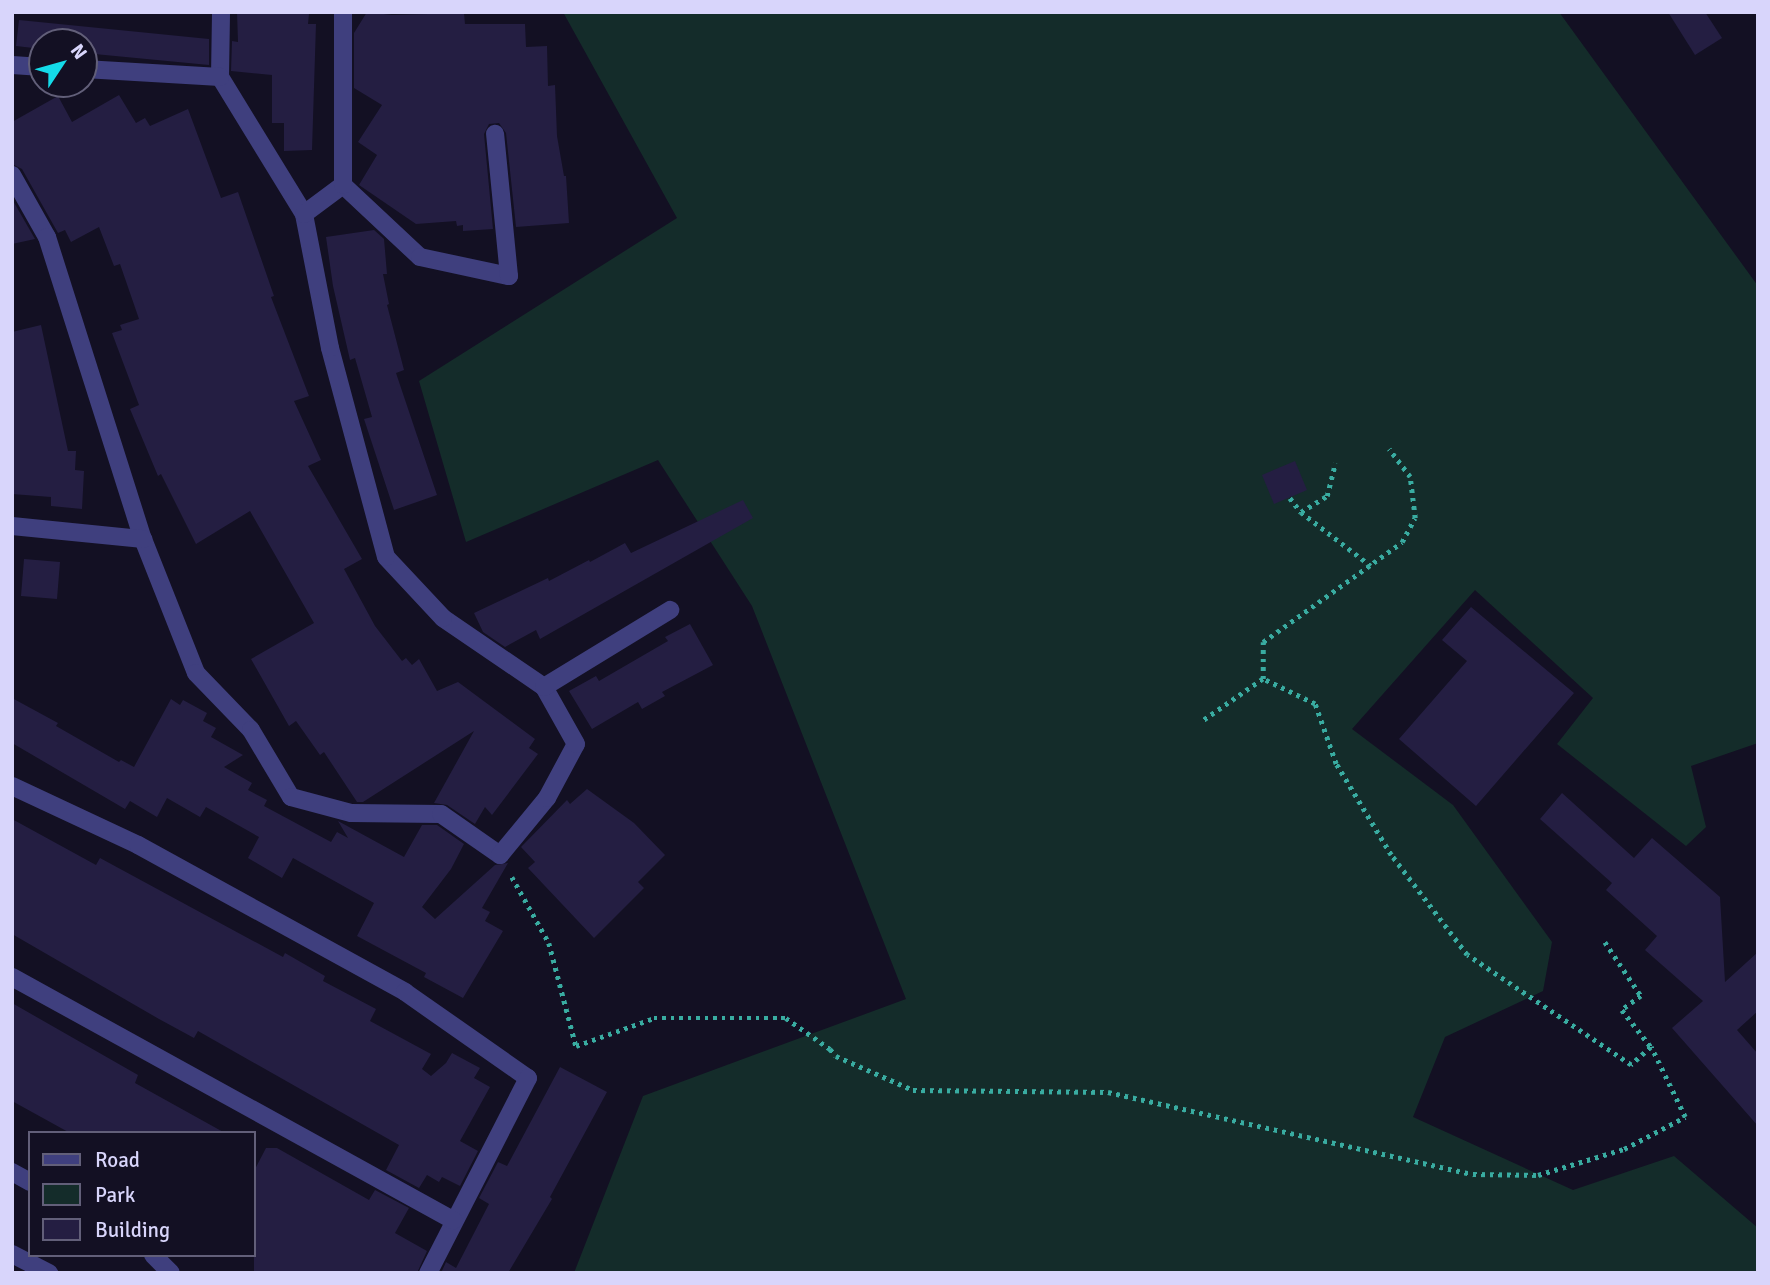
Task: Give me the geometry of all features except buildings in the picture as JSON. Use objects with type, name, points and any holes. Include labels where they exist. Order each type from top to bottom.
[{"type":"street","points":[[12,175],[47,237],[143,539],[196,673],[251,730],[291,797],[351,813],[441,814],[500,855],[547,798],[576,744],[544,687],[443,618],[386,557],[330,348],[304,214],[220,77],[221,12]]},
{"type":"street","points":[[342,12],[343,186],[420,257],[509,276],[495,134]]},
{"type":"street","points":[[98,70],[220,77]]},
{"type":"street","points":[[304,214],[343,186]]},
{"type":"street","points":[[12,526],[143,539]]},
{"type":"street","points":[[544,687],[670,610]]},
{"type":"street","points":[[12,786],[138,845],[405,992],[528,1077],[428,1273]]},
{"type":"street","points":[[12,977],[453,1220]]},
{"type":"street","points":[[12,1172],[28,1181]]},
{"type":"street","points":[[12,1254],[49,1273]]},
{"type":"street","points":[[155,1257],[171,1273]]},
{"type":"path","points":[[1263,679],[1263,642],[1402,542],[1415,518],[1410,477],[1389,449]]},
{"type":"path","points":[[1301,512],[1327,496],[1335,463]]},
{"type":"path","points":[[1290,498],[1301,512],[1370,566]]},
{"type":"path","points":[[1204,720],[1263,679]]},
{"type":"path","points":[[1263,679],[1315,704],[1336,764],[1391,855],[1467,955],[1631,1065],[1651,1047]]},
{"type":"path","points":[[500,855],[549,943],[576,1046],[654,1018],[786,1018],[836,1056],[913,1090],[1108,1092],[1473,1174],[1538,1175],[1624,1149],[1685,1117],[1651,1047],[1622,1010],[1640,996],[1605,942]]},
{"type":"green space","points":[[563,12],[1559,12],[1758,286],[1758,743],[1691,766],[1706,827],[1686,846],[1557,744],[1593,698],[1475,590],[1352,729],[1453,805],[1552,942],[1543,991],[1445,1037],[1413,1117],[1573,1190],[1674,1156],[1758,1228],[1758,1273],[574,1273],[643,1096],[906,999],[752,606],[658,460],[466,542],[419,381],[677,218]]}]
